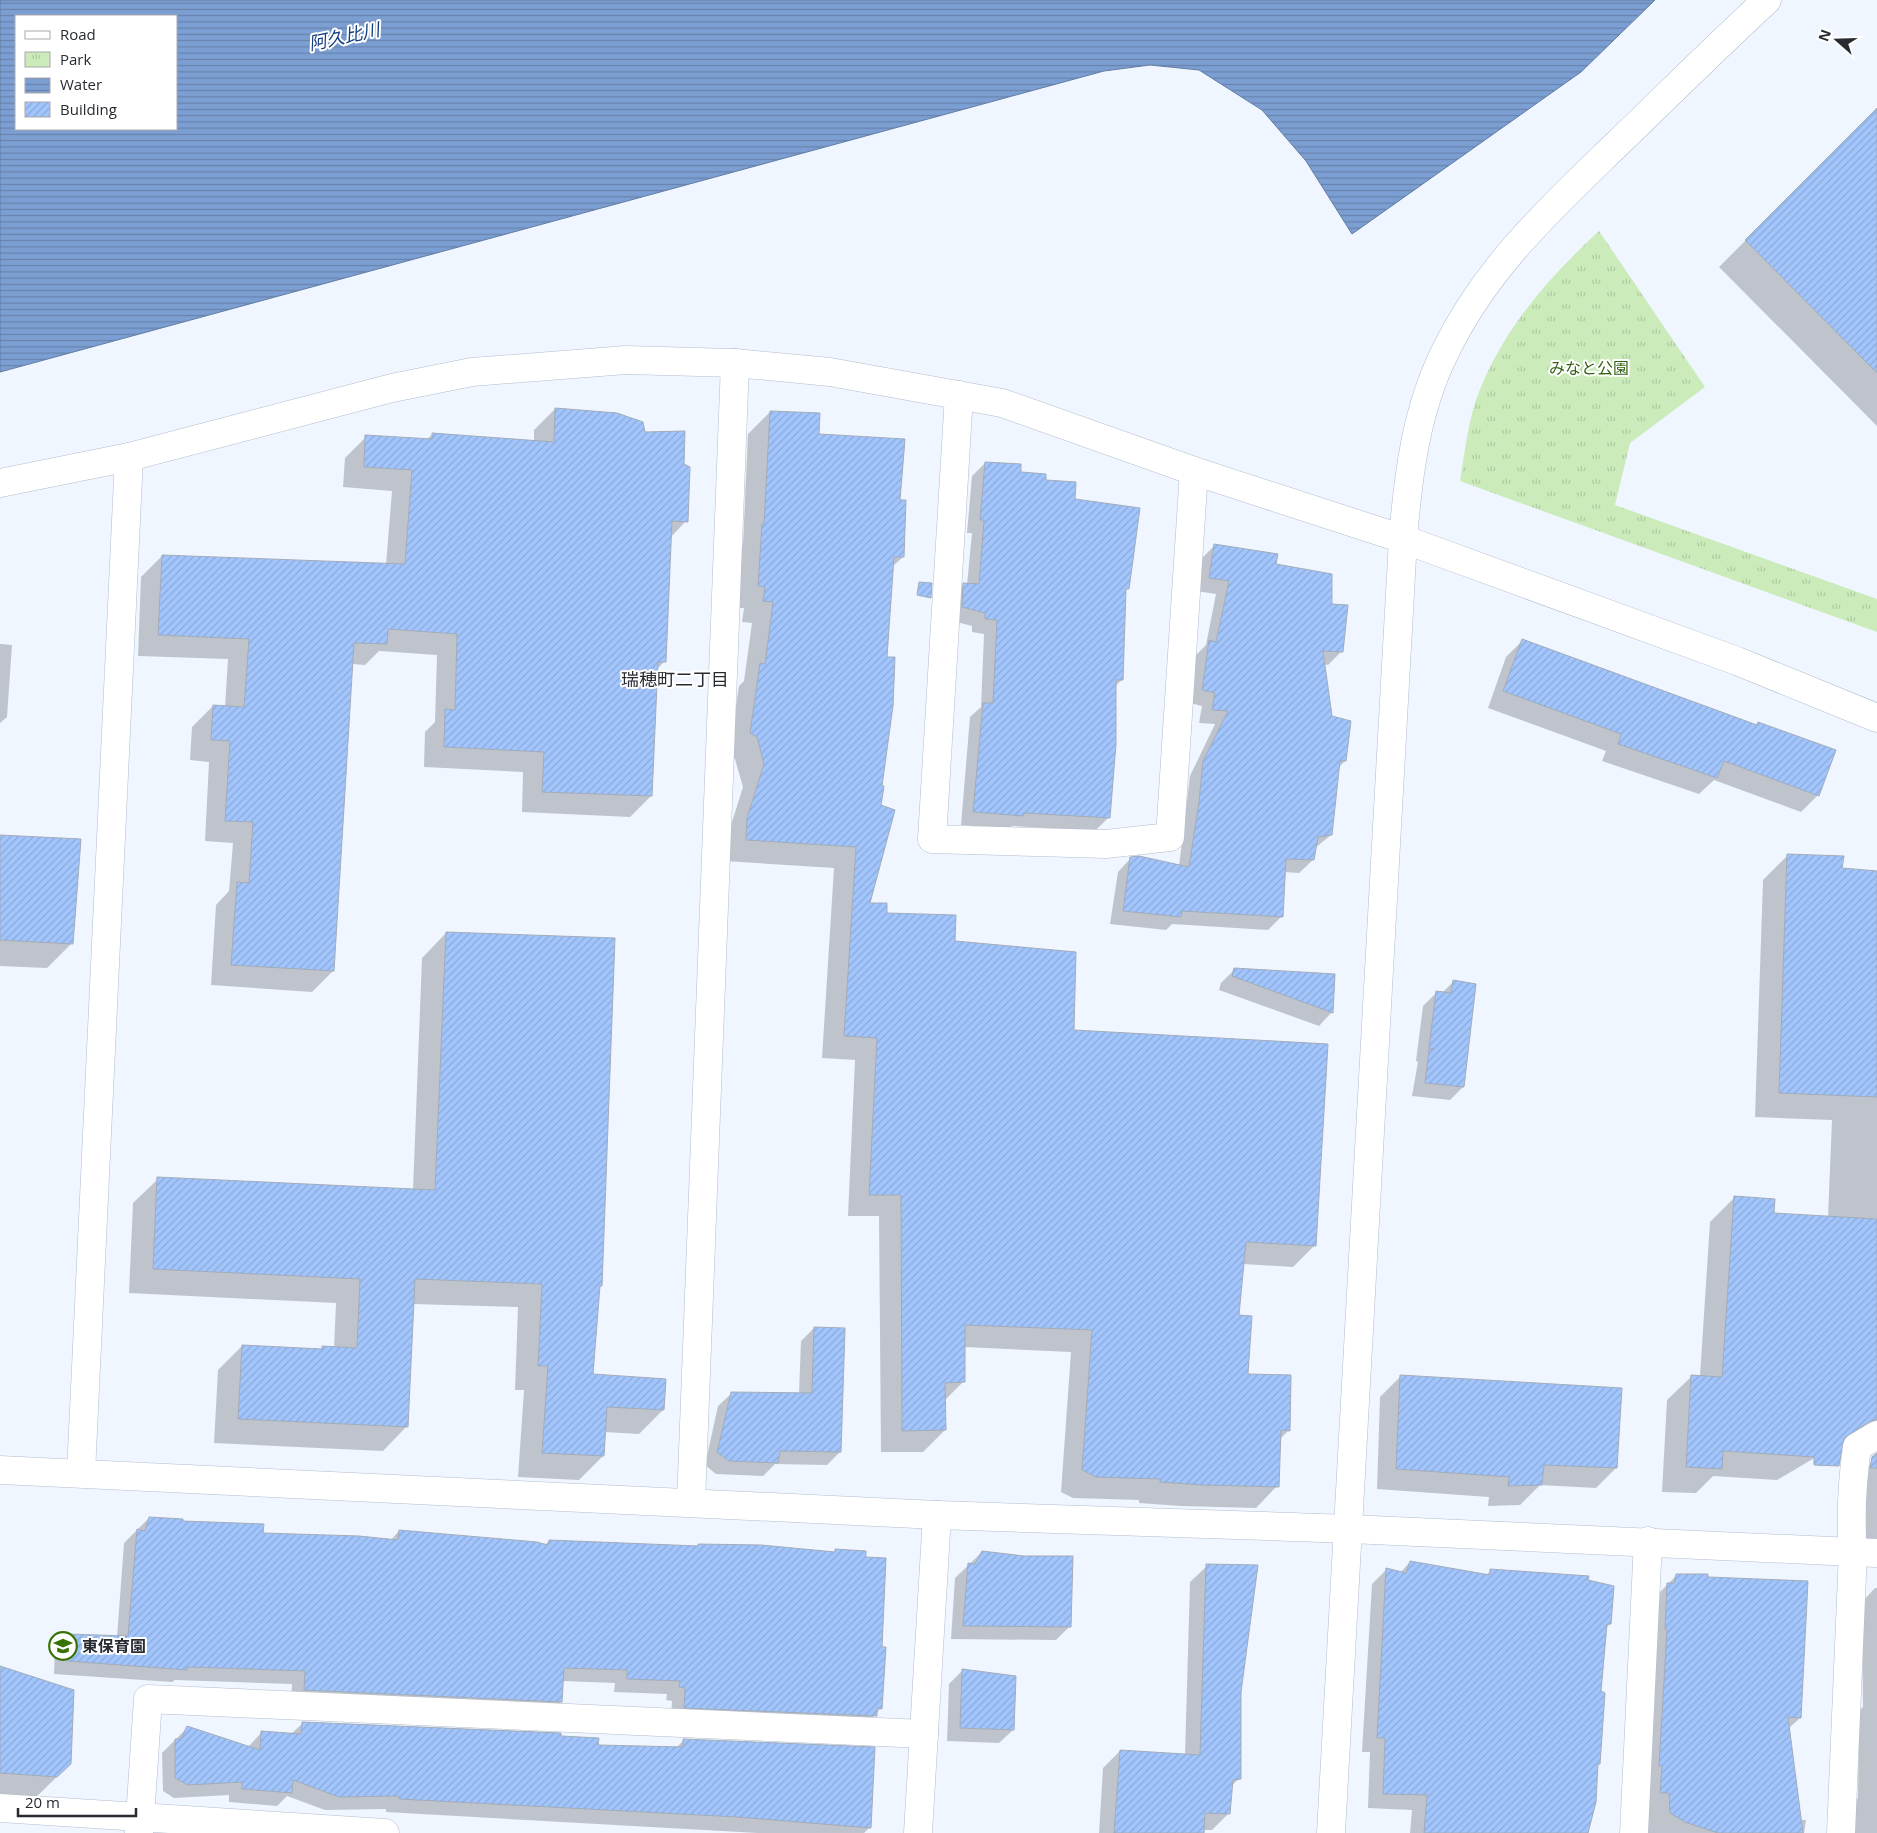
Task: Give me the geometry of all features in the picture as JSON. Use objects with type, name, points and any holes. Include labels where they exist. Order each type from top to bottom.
[{"type":"street","points":[[1331,1833],[1350,1529],[1403,539],[1409,473],[1422,413],[1444,354],[1472,302],[1506,256],[1545,214],[1767,0]]},
{"type":"street","points":[[0,482],[129,457],[392,388],[472,372],[626,360],[735,363],[830,372],[1002,404],[1194,471],[1403,539],[1737,661],[1877,718]]},
{"type":"street","points":[[691,1502],[735,363]]},
{"type":"street","points":[[959,395],[932,839],[1106,844],[1170,836],[1194,471]]},
{"type":"street","points":[[81,1473],[129,457]]},
{"type":"street","points":[[1841,1833],[1865,1553],[1850,1514],[1857,1447],[1877,1435]]},
{"type":"street","points":[[0,1470],[691,1502],[937,1516],[1350,1529],[1648,1541],[1865,1553]]},
{"type":"street","points":[[918,1833],[937,1516]]},
{"type":"street","points":[[1634,1833],[1648,1541]]},
{"type":"street","points":[[140,1825],[148,1699],[924,1734]]},
{"type":"street","points":[[0,1808],[140,1825],[385,1833]]},
{"type":"green space","name":"みなと公園","points":[[1599,231],[1705,387],[1630,443],[1615,505],[1877,599],[1877,632],[1460,481],[1467,436],[1475,402],[1501,346],[1546,285]]},
{"type":"water","name":"阿久比川","points":[[0,0],[1655,0],[1581,72],[1352,234],[1306,161],[1262,110],[1199,70],[1150,65],[1104,71],[0,372]]},
{"type":"building","points":[[1877,108],[1877,373],[1745,240]]},
{"type":"building","points":[[555,408],[617,413],[643,422],[645,432],[685,431],[684,464],[690,467],[688,522],[672,521],[666,662],[658,662],[652,796],[542,792],[544,752],[444,747],[445,709],[455,710],[457,634],[388,629],[387,644],[354,643],[334,971],[231,965],[237,882],[249,883],[253,822],[225,821],[230,741],[211,740],[213,705],[244,707],[249,639],[158,635],[162,555],[405,564],[412,470],[364,467],[365,435],[432,439],[432,433],[554,442]]},
{"type":"building","points":[[770,411],[820,413],[819,434],[905,439],[900,500],[906,500],[904,557],[894,557],[887,657],[895,657],[893,706],[881,805],[895,810],[870,903],[887,903],[887,913],[956,915],[955,941],[1076,952],[1074,1030],[1328,1044],[1316,1246],[1246,1242],[1239,1315],[1252,1316],[1248,1374],[1291,1375],[1290,1431],[1281,1430],[1279,1487],[1203,1485],[1160,1482],[1160,1479],[1096,1477],[1082,1470],[1092,1330],[965,1325],[965,1382],[945,1383],[946,1430],[902,1431],[901,1195],[869,1195],[877,1038],[844,1036],[856,847],[746,840],[747,818],[764,764],[757,737],[750,733],[760,663],[765,664],[773,602],[763,601],[765,587],[758,586],[762,524],[764,524]]},
{"type":"building","points":[[985,462],[1021,464],[1021,472],[1046,474],[1046,480],[1076,482],[1075,499],[1140,508],[1129,589],[1126,589],[1123,680],[1116,680],[1116,744],[1110,818],[1024,813],[1023,816],[973,812],[983,703],[993,703],[997,620],[985,619],[985,613],[962,607],[963,583],[979,584],[984,520],[980,520]]},
{"type":"building","points":[[1214,544],[1278,554],[1276,564],[1332,574],[1332,604],[1348,605],[1343,652],[1323,651],[1332,716],[1351,721],[1346,761],[1340,761],[1332,835],[1318,837],[1314,860],[1286,859],[1283,917],[1182,911],[1181,917],[1123,911],[1130,857],[1139,856],[1189,867],[1203,761],[1228,711],[1212,710],[1215,693],[1202,690],[1209,640],[1216,642],[1229,581],[1209,578]]},
{"type":"building","points":[[919,582],[932,583],[931,598],[917,595]]},
{"type":"building","points":[[1522,639],[1757,725],[1758,722],[1836,750],[1819,796],[1724,761],[1717,778],[1618,744],[1621,734],[1503,691]]},
{"type":"building","points":[[0,835],[81,839],[73,944],[0,940]]},
{"type":"building","points":[[1787,854],[1844,856],[1842,868],[1877,871],[1877,1097],[1779,1093]]},
{"type":"building","points":[[446,932],[615,938],[602,1286],[600,1286],[593,1374],[666,1379],[664,1410],[607,1407],[604,1456],[542,1453],[548,1366],[538,1366],[542,1284],[415,1279],[408,1427],[238,1419],[242,1345],[322,1349],[322,1346],[357,1348],[360,1279],[153,1269],[157,1177],[435,1190]]},
{"type":"building","points":[[1234,968],[1335,974],[1333,1013],[1232,976]]},
{"type":"building","points":[[1453,980],[1476,984],[1464,1087],[1425,1083],[1429,1049],[1433,1049],[1429,1048],[1436,991],[1451,993]]},
{"type":"building","points":[[1734,1196],[1775,1199],[1774,1213],[1877,1219],[1877,1419],[1844,1438],[1839,1466],[1814,1465],[1814,1457],[1723,1451],[1722,1469],[1686,1467],[1691,1375],[1722,1377]]},
{"type":"building","points":[[814,1327],[845,1328],[841,1452],[780,1451],[778,1463],[729,1461],[717,1452],[731,1392],[812,1393]]},
{"type":"building","points":[[1400,1375],[1622,1388],[1617,1468],[1544,1465],[1542,1485],[1508,1486],[1509,1477],[1396,1469]]},
{"type":"building","points":[[1877,1453],[1877,1468],[1870,1468],[1872,1457]]},
{"type":"building","points":[[149,1517],[183,1519],[183,1521],[264,1524],[263,1533],[359,1536],[398,1540],[399,1530],[537,1542],[548,1545],[549,1540],[698,1546],[698,1544],[761,1545],[835,1552],[835,1549],[866,1551],[866,1557],[886,1558],[882,1647],[886,1647],[882,1709],[877,1708],[877,1716],[684,1708],[685,1688],[679,1687],[680,1681],[627,1679],[627,1670],[564,1668],[562,1702],[304,1690],[305,1671],[187,1667],[187,1670],[67,1661],[68,1634],[128,1636],[137,1529],[145,1531]]},
{"type":"building","points":[[982,1551],[1024,1556],[1073,1556],[1071,1627],[963,1626],[968,1563],[975,1564]]},
{"type":"building","points":[[1410,1561],[1490,1575],[1490,1569],[1589,1576],[1588,1580],[1614,1586],[1611,1624],[1607,1624],[1601,1691],[1605,1693],[1596,1802],[1588,1833],[1424,1833],[1427,1795],[1383,1794],[1385,1738],[1377,1738],[1386,1568],[1406,1573]]},
{"type":"building","points":[[1206,1564],[1258,1565],[1241,1692],[1241,1779],[1233,1780],[1230,1814],[1205,1813],[1204,1833],[1114,1833],[1120,1750],[1200,1755]]},
{"type":"building","points":[[1676,1574],[1708,1574],[1708,1577],[1808,1581],[1801,1718],[1788,1717],[1803,1833],[1718,1833],[1685,1822],[1670,1813],[1669,1793],[1660,1793],[1662,1766],[1659,1766],[1667,1630],[1665,1629],[1667,1583],[1674,1583]]},
{"type":"building","points":[[0,1666],[74,1690],[71,1764],[57,1777],[0,1773]]},
{"type":"building","points":[[962,1669],[1016,1676],[1014,1730],[960,1728]]},
{"type":"building","points":[[302,1722],[561,1733],[561,1736],[599,1738],[598,1745],[683,1747],[683,1739],[875,1747],[871,1828],[737,1817],[399,1799],[399,1796],[339,1797],[293,1780],[292,1793],[242,1789],[242,1782],[188,1785],[175,1778],[175,1739],[181,1739],[187,1726],[260,1750],[261,1731],[301,1734]]},
{"type":"place","name":"東保育園","points":[[63,1646]]},
{"type":"district","name":"瑞穂町二丁目","points":[[675,679]]}]
